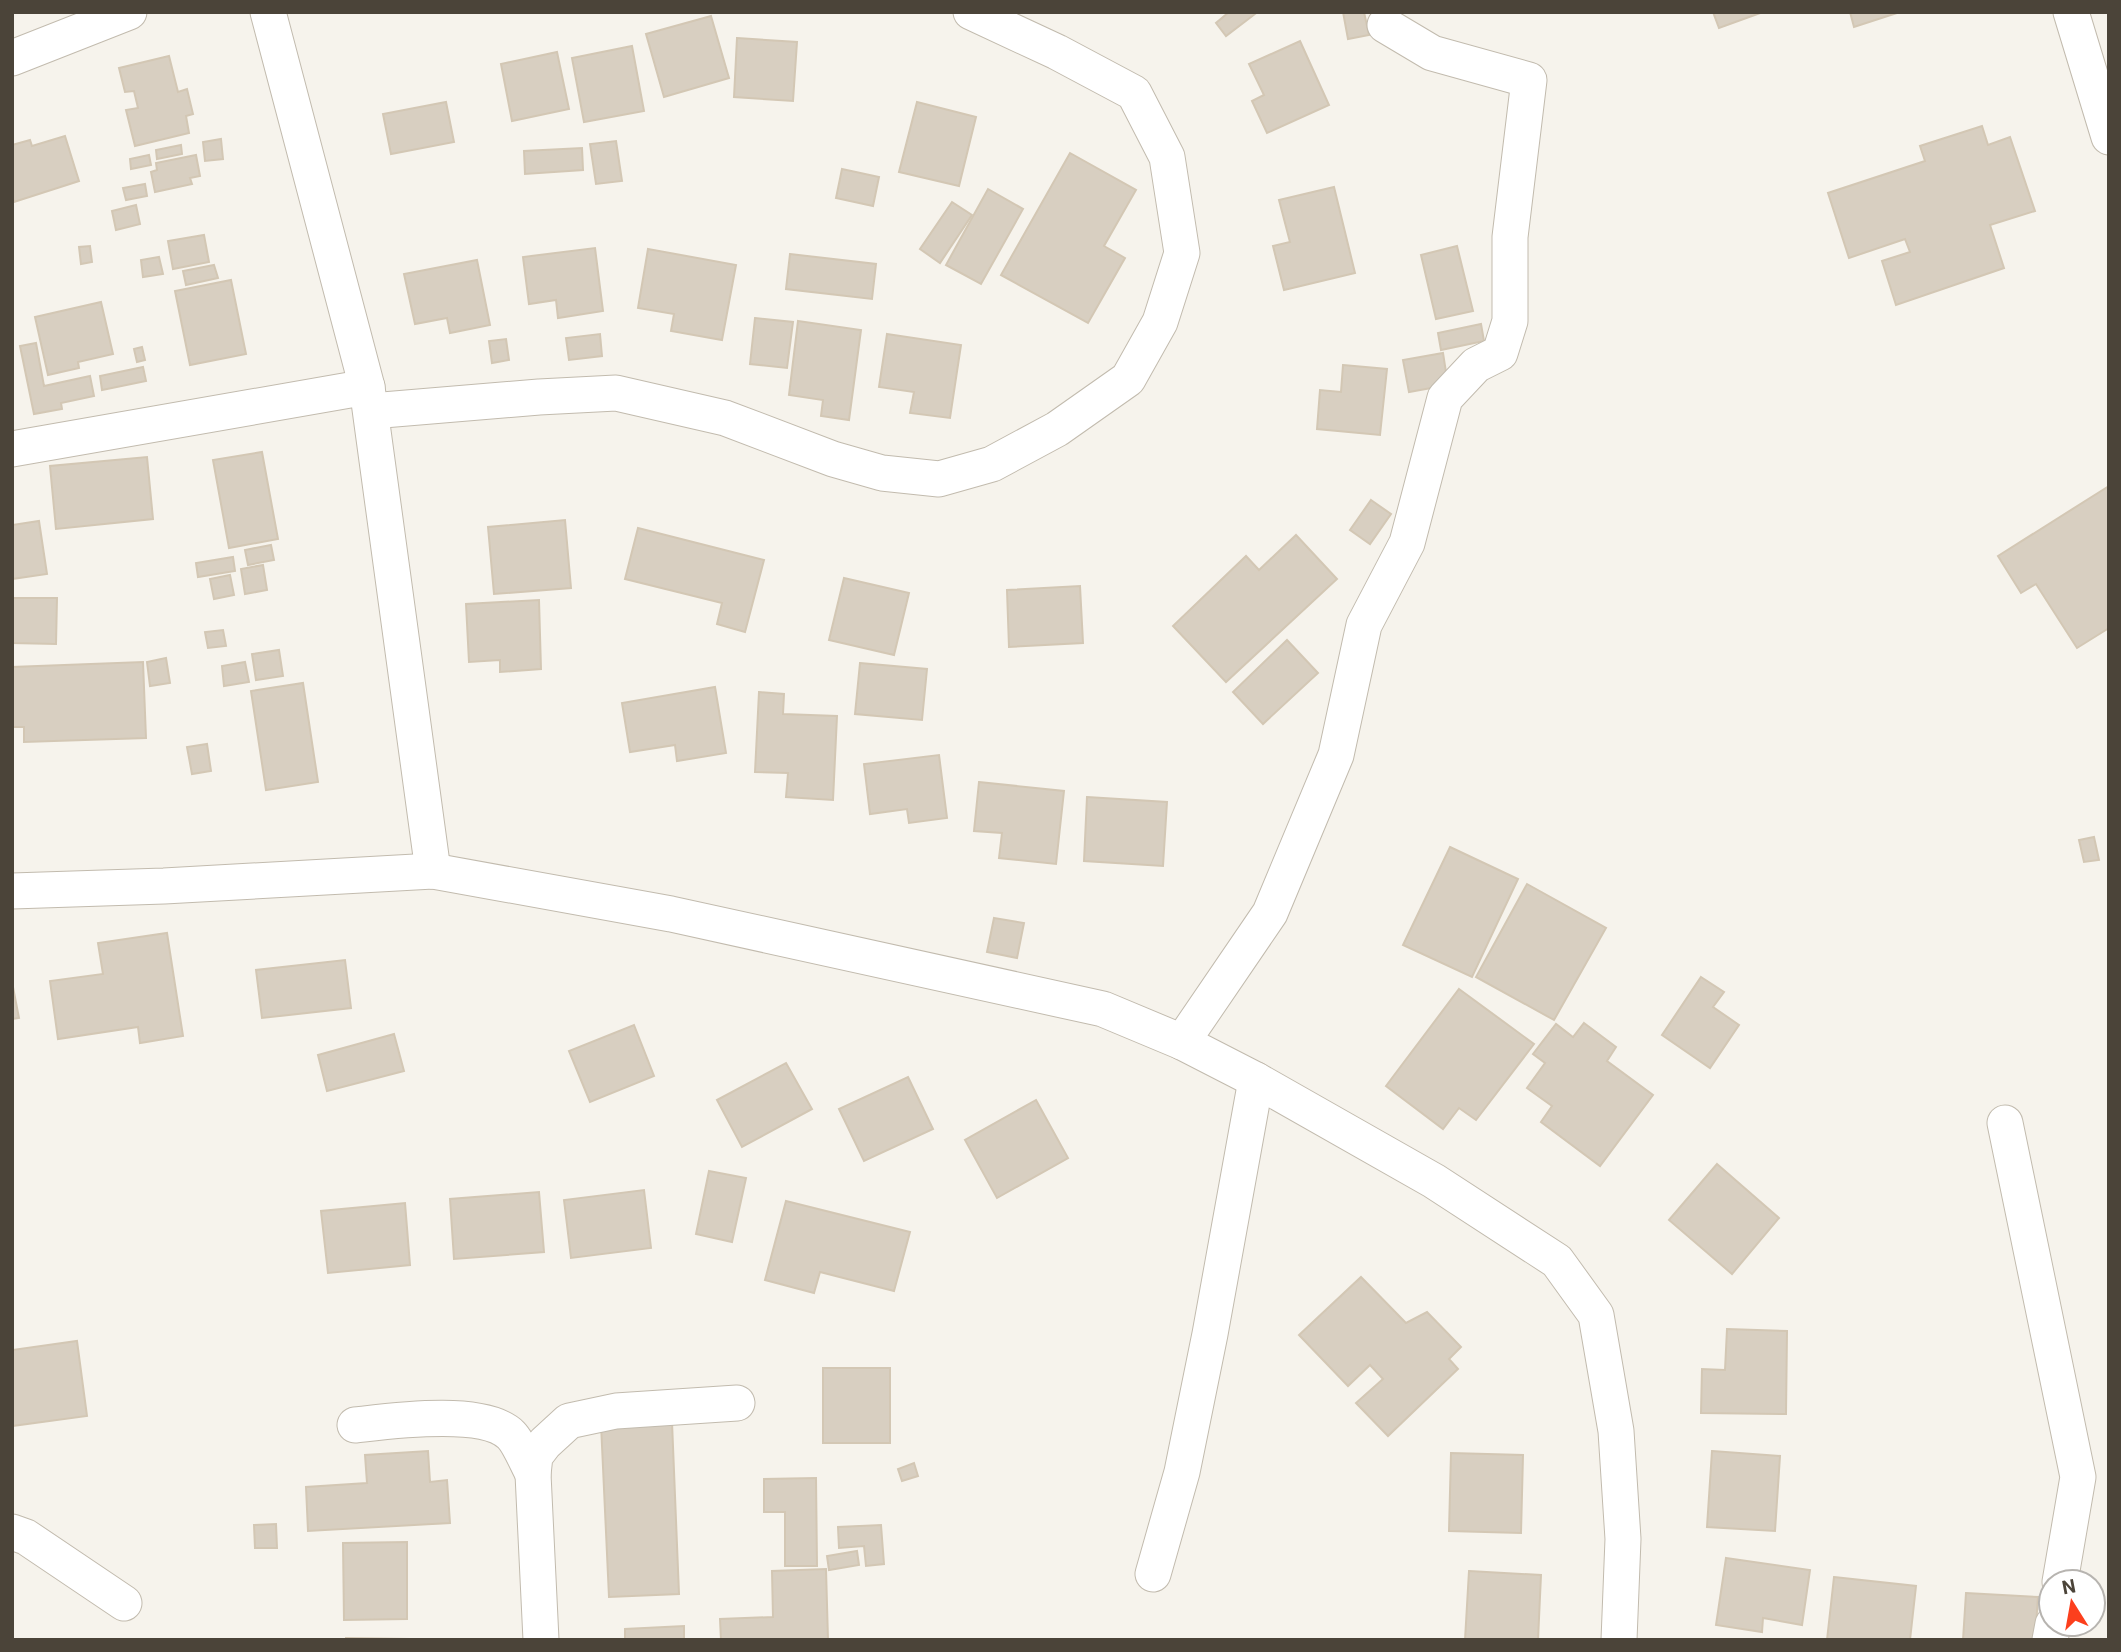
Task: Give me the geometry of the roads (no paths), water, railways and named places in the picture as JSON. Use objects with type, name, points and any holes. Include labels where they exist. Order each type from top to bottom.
[{"type":"street","points":[[12,58],[129,12]]},
{"type":"street","points":[[12,449],[369,399],[539,397],[615,393],[725,418],[833,459],[882,474],[939,479],[992,464],[1056,429],[1128,379],[1160,322],[1182,253],[1167,158],[1134,93],[1057,52],[971,12]]},
{"type":"street","points":[[2071,12],[2100,74],[2109,137]]},
{"type":"street","points":[[276,14],[369,399],[433,871]]},
{"type":"street","points":[[1182,1042],[1270,912],[1336,755],[1364,625],[1407,542],[1445,398],[1476,365],[1500,353],[1510,321],[1510,237],[1529,80],[1432,53],[1385,25]]},
{"type":"street","points":[[12,891],[164,886],[433,871],[671,914],[1103,1009],[1182,1042],[1256,1080],[1434,1181],[1557,1261],[1596,1315],[1616,1431],[1623,1539],[1619,1640]]},
{"type":"street","points":[[1153,1574],[1185,1460],[1256,1080]]},
{"type":"street","points":[[2005,1124],[2078,1477],[2062,1568]]},
{"type":"street","points":[[541,1640],[533,1474],[535,1456],[545,1443],[569,1421],[615,1411],[737,1403]]},
{"type":"street","points":[[355,1425],[429,1418],[486,1422],[511,1435],[533,1474]]},
{"type":"street","points":[[12,1532],[26,1538],[124,1603]]}]
